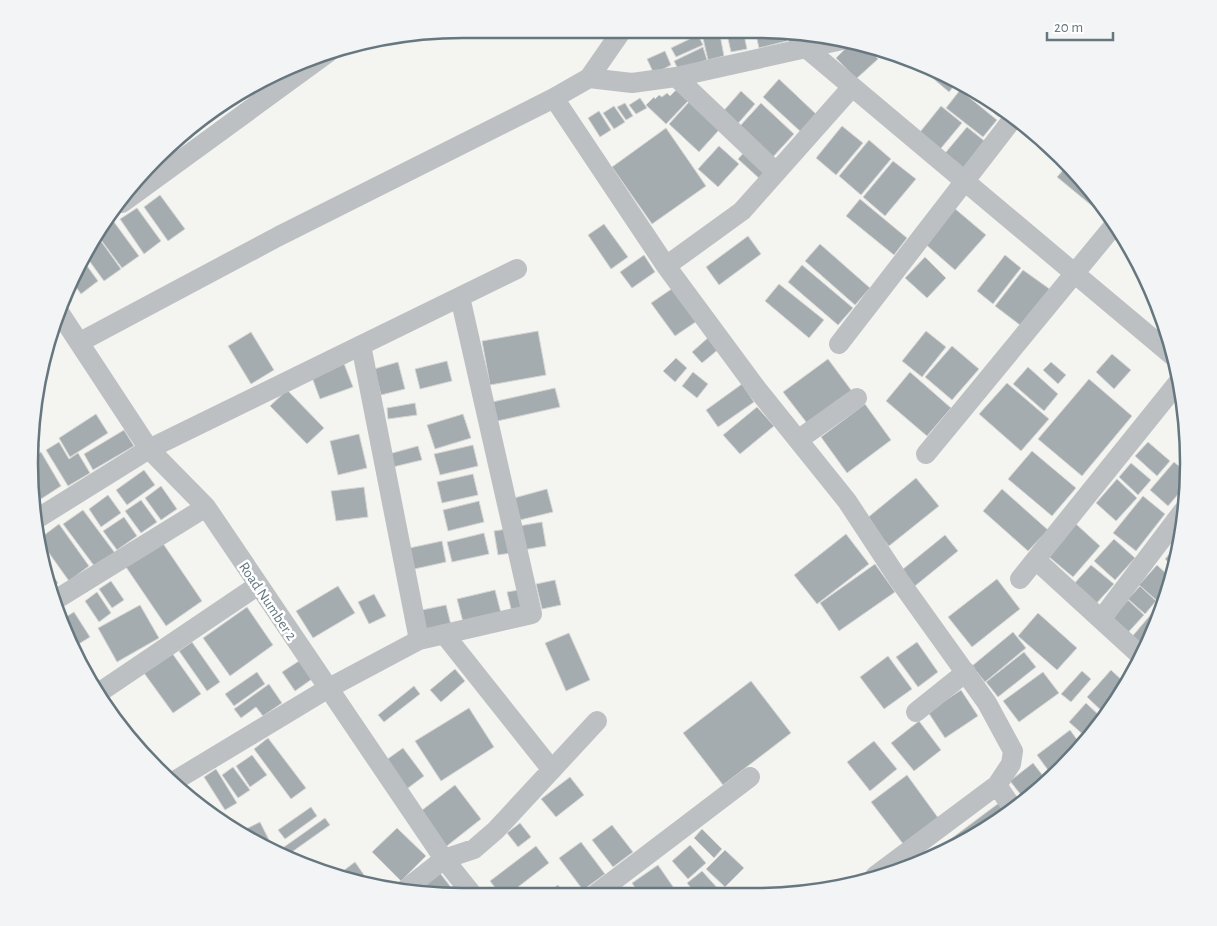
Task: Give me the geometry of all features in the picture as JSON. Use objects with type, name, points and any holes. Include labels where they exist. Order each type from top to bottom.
[{"type":"street","points":[[80,342],[279,236],[554,98],[589,78],[617,38]]},
{"type":"street","points":[[589,78],[632,83],[676,77],[824,44]]},
{"type":"street","points":[[805,47],[1164,348]]},
{"type":"street","points":[[131,196],[309,66]]},
{"type":"street","points":[[676,77],[776,172]]},
{"type":"street","points":[[666,266],[742,211],[852,87]]},
{"type":"street","points":[[554,98],[666,266],[757,389],[847,501],[899,580],[987,703],[1013,751],[1011,764],[997,785],[888,867]]},
{"type":"street","points":[[839,344],[1010,123]]},
{"type":"street","points":[[926,454],[1110,230]]},
{"type":"street","points":[[41,516],[149,449],[516,269]]},
{"type":"street","points":[[178,779],[327,689],[419,640],[532,614],[460,297]]},
{"type":"street","name":"Road Number 2","points":[[63,317],[149,449],[206,508],[327,689],[444,859],[467,888]]},
{"type":"street","points":[[361,345],[419,640]]},
{"type":"street","points":[[1020,579],[1173,389]]},
{"type":"street","points":[[798,440],[857,398]]},
{"type":"street","points":[[59,598],[206,508]]},
{"type":"street","points":[[1102,618],[1175,522]]},
{"type":"street","points":[[1036,560],[1102,618],[1136,651]]},
{"type":"street","points":[[103,690],[257,586]]},
{"type":"street","points":[[444,634],[552,770]]},
{"type":"street","points":[[916,712],[966,672]]},
{"type":"street","points":[[410,885],[444,859],[474,849],[512,814],[597,721]]},
{"type":"street","points":[[604,888],[750,777]]},
{"type":"street","points":[[997,785],[1009,804]]},
{"type":"building","points":[[692,38],[700,38],[703,45],[676,57],[671,48]]},
{"type":"building","points":[[703,38],[721,38],[724,56],[708,60]]},
{"type":"building","points":[[728,38],[745,38],[747,49],[731,52]]},
{"type":"building","points":[[757,38],[786,38],[787,41],[759,48]]},
{"type":"building","points":[[788,39],[800,40],[789,42]]},
{"type":"building","points":[[703,47],[707,60],[678,69],[674,61]]},
{"type":"building","points":[[846,48],[874,55],[878,59],[856,79],[836,58]]},
{"type":"building","points":[[665,51],[671,65],[654,74],[647,59]]},
{"type":"building","points":[[930,76],[953,87],[949,92]]},
{"type":"building","points":[[779,79],[817,115],[801,132],[763,97]]},
{"type":"building","points":[[676,90],[688,101],[666,124],[646,105],[654,97],[655,99],[659,95],[662,97],[667,93],[670,96]]},
{"type":"building","points":[[741,91],[755,104],[734,128],[720,115]]},
{"type":"building","points":[[959,91],[997,120],[983,137],[946,108]]},
{"type":"building","points":[[640,98],[647,108],[636,114],[629,105]]},
{"type":"building","points":[[689,102],[719,130],[699,152],[669,124]]},
{"type":"building","points":[[625,103],[633,116],[626,120],[617,107]]},
{"type":"building","points":[[761,103],[794,134],[772,158],[739,127]]},
{"type":"building","points":[[614,106],[625,122],[614,129],[603,113]]},
{"type":"building","points":[[941,106],[962,123],[937,153],[916,137]]},
{"type":"building","points":[[599,111],[611,130],[600,137],[588,118]]},
{"type":"building","points":[[842,126],[863,143],[836,175],[816,158]]},
{"type":"building","points":[[967,127],[987,143],[962,175],[941,158]]},
{"type":"building","points":[[666,128],[706,186],[652,224],[612,167]]},
{"type":"building","points":[[869,140],[891,159],[861,195],[839,176]]},
{"type":"building","points":[[719,146],[739,164],[718,187],[698,169]]},
{"type":"building","points":[[748,148],[771,169],[761,180],[738,159]]},
{"type":"building","points":[[893,161],[916,179],[885,216],[863,197]]},
{"type":"building","points":[[1063,170],[1095,208],[1057,177]]},
{"type":"building","points":[[160,195],[185,229],[168,241],[144,207]]},
{"type":"building","points":[[860,199],[907,238],[894,255],[846,216]]},
{"type":"building","points":[[953,207],[986,235],[955,270],[923,242]]},
{"type":"building","points":[[137,208],[161,241],[144,254],[120,219]]},
{"type":"building","points":[[114,222],[139,256],[122,268],[101,240]]},
{"type":"building","points":[[604,224],[628,257],[611,269],[588,235]]},
{"type":"building","points":[[748,236],[761,254],[719,285],[706,267]]},
{"type":"building","points":[[101,241],[121,269],[104,281],[89,261]]},
{"type":"building","points":[[820,244],[870,288],[855,305],[805,261]]},
{"type":"building","points":[[644,255],[655,272],[632,288],[620,272]]},
{"type":"building","points":[[1005,255],[1021,268],[993,304],[977,291]]},
{"type":"building","points":[[925,257],[946,278],[927,298],[905,278]]},
{"type":"building","points":[[86,265],[98,281],[81,294],[76,287]]},
{"type":"building","points":[[802,265],[853,308],[838,325],[788,282]]},
{"type":"building","points":[[1023,270],[1051,290],[1020,325],[995,306]]},
{"type":"building","points":[[779,284],[824,320],[809,338],[765,301]]},
{"type":"building","points":[[673,288],[697,321],[675,336],[651,303]]},
{"type":"building","points":[[538,331],[546,375],[490,385],[482,341]]},
{"type":"building","points":[[926,331],[946,347],[922,377],[902,361]]},
{"type":"building","points":[[251,332],[274,370],[251,384],[228,346]]},
{"type":"building","points":[[710,336],[720,348],[702,363],[692,352]]},
{"type":"building","points":[[952,346],[979,369],[952,400],[925,377]]},
{"type":"building","points":[[1112,354],[1131,370],[1114,389],[1096,372]]},
{"type":"building","points":[[676,358],[687,368],[675,382],[663,371]]},
{"type":"building","points":[[828,359],[854,394],[810,427],[783,392]]},
{"type":"building","points":[[343,361],[353,387],[320,399],[310,372]]},
{"type":"building","points":[[447,361],[452,381],[420,389],[415,369]]},
{"type":"building","points":[[398,362],[405,389],[381,395],[374,369]]},
{"type":"building","points":[[1051,362],[1066,375],[1058,384],[1043,370]]},
{"type":"building","points":[[1028,367],[1058,394],[1044,411],[1013,384]]},
{"type":"building","points":[[693,372],[708,384],[697,398],[682,386]]},
{"type":"building","points":[[910,372],[951,408],[927,436],[886,401]]},
{"type":"building","points":[[1089,379],[1132,416],[1082,476],[1038,439]]},
{"type":"building","points":[[1007,383],[1049,419],[1021,451],[979,414]]},
{"type":"building","points":[[742,384],[754,402],[718,427],[706,410]]},
{"type":"building","points":[[555,388],[560,407],[493,422],[488,403]]},
{"type":"building","points":[[287,390],[324,428],[307,444],[270,406]]},
{"type":"building","points":[[415,403],[417,415],[388,419],[387,408]]},
{"type":"building","points":[[865,404],[891,440],[847,473],[821,437]]},
{"type":"building","points":[[757,407],[774,426],[740,454],[723,435]]},
{"type":"building","points":[[96,414],[108,433],[70,457],[59,438]]},
{"type":"building","points":[[463,414],[471,438],[435,449],[427,425]]},
{"type":"building","points":[[124,430],[134,446],[93,470],[84,454]]},
{"type":"building","points":[[359,434],[367,468],[338,475],[330,441]]},
{"type":"building","points":[[59,442],[69,459],[78,453],[90,473],[68,486],[46,450]]},
{"type":"building","points":[[1148,442],[1170,461],[1157,476],[1135,456]]},
{"type":"building","points":[[473,445],[478,466],[440,475],[434,454]]},
{"type":"building","points":[[418,446],[422,460],[393,467],[389,454]]},
{"type":"building","points":[[1032,451],[1076,488],[1052,516],[1008,479]]},
{"type":"building","points":[[41,452],[61,486],[41,499],[38,491],[38,454]]},
{"type":"building","points":[[1174,462],[1180,467],[1179,493],[1168,506],[1150,490]]},
{"type":"building","points":[[1131,463],[1151,480],[1138,495],[1119,477]]},
{"type":"building","points":[[144,470],[155,485],[127,505],[116,490]]},
{"type":"building","points":[[473,474],[478,495],[442,503],[437,482]]},
{"type":"building","points":[[916,478],[939,506],[889,546],[866,519]]},
{"type":"building","points":[[1117,479],[1137,498],[1116,521],[1096,503]]},
{"type":"building","points":[[161,486],[177,509],[161,520],[145,498]]},
{"type":"building","points":[[364,487],[368,517],[336,521],[331,491]]},
{"type":"building","points":[[547,489],[553,512],[520,520],[514,498]]},
{"type":"building","points":[[1002,489],[1048,530],[1028,551],[983,511]]},
{"type":"building","points":[[108,495],[121,513],[101,527],[89,509]]},
{"type":"building","points":[[1143,496],[1165,514],[1136,551],[1113,533]]},
{"type":"building","points":[[141,500],[157,522],[141,533],[125,511]]},
{"type":"building","points":[[479,501],[484,522],[448,531],[443,510]]},
{"type":"building","points":[[83,510],[115,553],[95,567],[63,524]]},
{"type":"building","points":[[124,517],[137,536],[117,550],[103,531]]},
{"type":"building","points":[[542,522],[546,546],[523,550],[519,526]]},
{"type":"building","points":[[59,524],[89,566],[69,581],[47,550],[44,535]]},
{"type":"building","points":[[1076,524],[1100,546],[1073,577],[1048,556]]},
{"type":"building","points":[[507,529],[511,553],[498,555],[494,531]]},
{"type":"building","points":[[484,533],[489,554],[452,562],[447,542]]},
{"type":"building","points":[[846,534],[869,564],[817,604],[794,575]]},
{"type":"building","points":[[945,535],[958,551],[910,590],[897,574]]},
{"type":"building","points":[[1114,539],[1135,558],[1115,580],[1094,561]]},
{"type":"building","points":[[442,541],[446,562],[410,570],[405,549]]},
{"type":"building","points":[[162,542],[202,601],[166,626],[126,567]]},
{"type":"building","points":[[875,564],[895,592],[839,631],[820,603]]},
{"type":"building","points":[[1091,565],[1114,584],[1094,606],[1072,586]]},
{"type":"building","points":[[1157,565],[1165,573],[1157,600],[1139,585]]},
{"type":"building","points":[[997,579],[1020,609],[972,647],[948,617]]},
{"type":"building","points":[[555,580],[561,605],[542,609],[536,584]]},
{"type":"building","points":[[111,581],[124,600],[112,608],[99,589]]},
{"type":"building","points":[[338,586],[355,613],[313,638],[296,611]]},
{"type":"building","points":[[1140,586],[1156,601],[1145,614],[1128,599]]},
{"type":"building","points":[[524,589],[529,609],[512,613],[507,592]]},
{"type":"building","points":[[495,590],[501,613],[463,622],[457,599]]},
{"type":"building","points":[[97,592],[111,613],[99,622],[85,601]]},
{"type":"building","points":[[374,594],[386,616],[369,624],[358,602]]},
{"type":"building","points":[[1128,600],[1144,615],[1123,638],[1107,623]]},
{"type":"building","points":[[140,605],[159,638],[117,662],[98,628]]},
{"type":"building","points":[[446,605],[451,625],[421,631],[417,611]]},
{"type":"building","points":[[247,607],[273,645],[230,676],[203,638]]},
{"type":"building","points":[[74,612],[90,637],[78,644],[66,617]]},
{"type":"building","points":[[1038,613],[1077,648],[1057,670],[1018,636]]},
{"type":"building","points":[[1152,613],[1138,646],[1130,639]]},
{"type":"building","points":[[1013,632],[1026,648],[985,682],[972,666]]},
{"type":"building","points":[[569,633],[590,680],[566,691],[545,643]]},
{"type":"building","points":[[192,642],[220,682],[207,691],[179,651]]},
{"type":"building","points":[[917,642],[938,672],[918,687],[896,657]]},
{"type":"building","points":[[1024,652],[1036,667],[998,697],[986,682]]},
{"type":"building","points":[[172,653],[201,694],[173,713],[144,673]]},
{"type":"building","points":[[888,656],[912,689],[884,709],[860,677]]},
{"type":"building","points":[[299,661],[312,679],[295,691],[282,672]]},
{"type":"building","points":[[455,669],[465,681],[441,702],[430,690]]},
{"type":"building","points":[[1111,670],[1120,679],[1100,710],[1087,697]]},
{"type":"building","points":[[1082,671],[1091,679],[1071,702],[1061,694]]},
{"type":"building","points":[[257,672],[265,684],[234,706],[225,694]]},
{"type":"building","points":[[1043,672],[1059,693],[1019,722],[1003,701]]},
{"type":"building","points":[[751,681],[791,733],[723,785],[683,733]]},
{"type":"building","points":[[269,684],[282,703],[263,716],[256,707],[241,718],[234,709]]},
{"type":"building","points":[[414,686],[420,694],[384,722],[378,715]]},
{"type":"building","points":[[961,690],[978,716],[945,738],[928,712]]},
{"type":"building","points":[[1086,703],[1098,714],[1082,734],[1069,722]]},
{"type":"building","points":[[469,708],[494,747],[441,781],[415,741]]},
{"type":"building","points":[[919,721],[941,750],[914,771],[891,743]]},
{"type":"building","points":[[1070,730],[1077,740],[1048,770],[1037,755]]},
{"type":"building","points":[[268,738],[306,788],[291,799],[254,749]]},
{"type":"building","points":[[874,741],[897,769],[870,791],[847,762]]},
{"type":"building","points":[[403,748],[424,776],[404,791],[382,763]]},
{"type":"building","points":[[252,755],[267,775],[250,787],[236,766]]},
{"type":"building","points":[[1033,763],[1043,776],[1021,795],[1010,781]]},
{"type":"building","points":[[233,767],[250,790],[238,798],[222,775]]},
{"type":"building","points":[[216,769],[237,803],[225,810],[204,777]]},
{"type":"building","points":[[907,775],[939,819],[904,845],[871,802]]},
{"type":"building","points":[[570,777],[584,795],[556,817],[541,799]]},
{"type":"building","points":[[455,785],[481,819],[443,849],[417,814]]},
{"type":"building","points":[[999,803],[1003,808],[990,817],[945,844]]},
{"type":"building","points":[[311,807],[317,816],[285,839],[278,830]]},
{"type":"building","points":[[325,818],[330,825],[291,852],[284,847]]},
{"type":"building","points":[[260,822],[270,842],[250,831],[246,829]]},
{"type":"building","points":[[520,823],[531,837],[518,847],[507,833]]},
{"type":"building","points":[[612,825],[633,852],[613,867],[592,840]]},
{"type":"building","points":[[397,828],[426,856],[401,881],[372,852]]},
{"type":"building","points":[[702,829],[722,849],[714,858],[694,838]]},
{"type":"building","points":[[581,842],[605,874],[586,888],[582,888],[559,858]]},
{"type":"building","points":[[690,845],[706,863],[688,879],[672,861]]},
{"type":"building","points":[[536,846],[549,863],[517,888],[495,888],[490,881]]},
{"type":"building","points":[[725,850],[744,868],[725,887],[706,869]]},
{"type":"building","points":[[355,862],[365,877],[353,874],[343,871]]},
{"type":"building","points":[[658,865],[674,888],[635,888],[632,883]]},
{"type":"building","points":[[702,871],[717,888],[691,888],[687,883]]},
{"type":"building","points":[[440,873],[451,888],[435,888],[422,887]]}]
